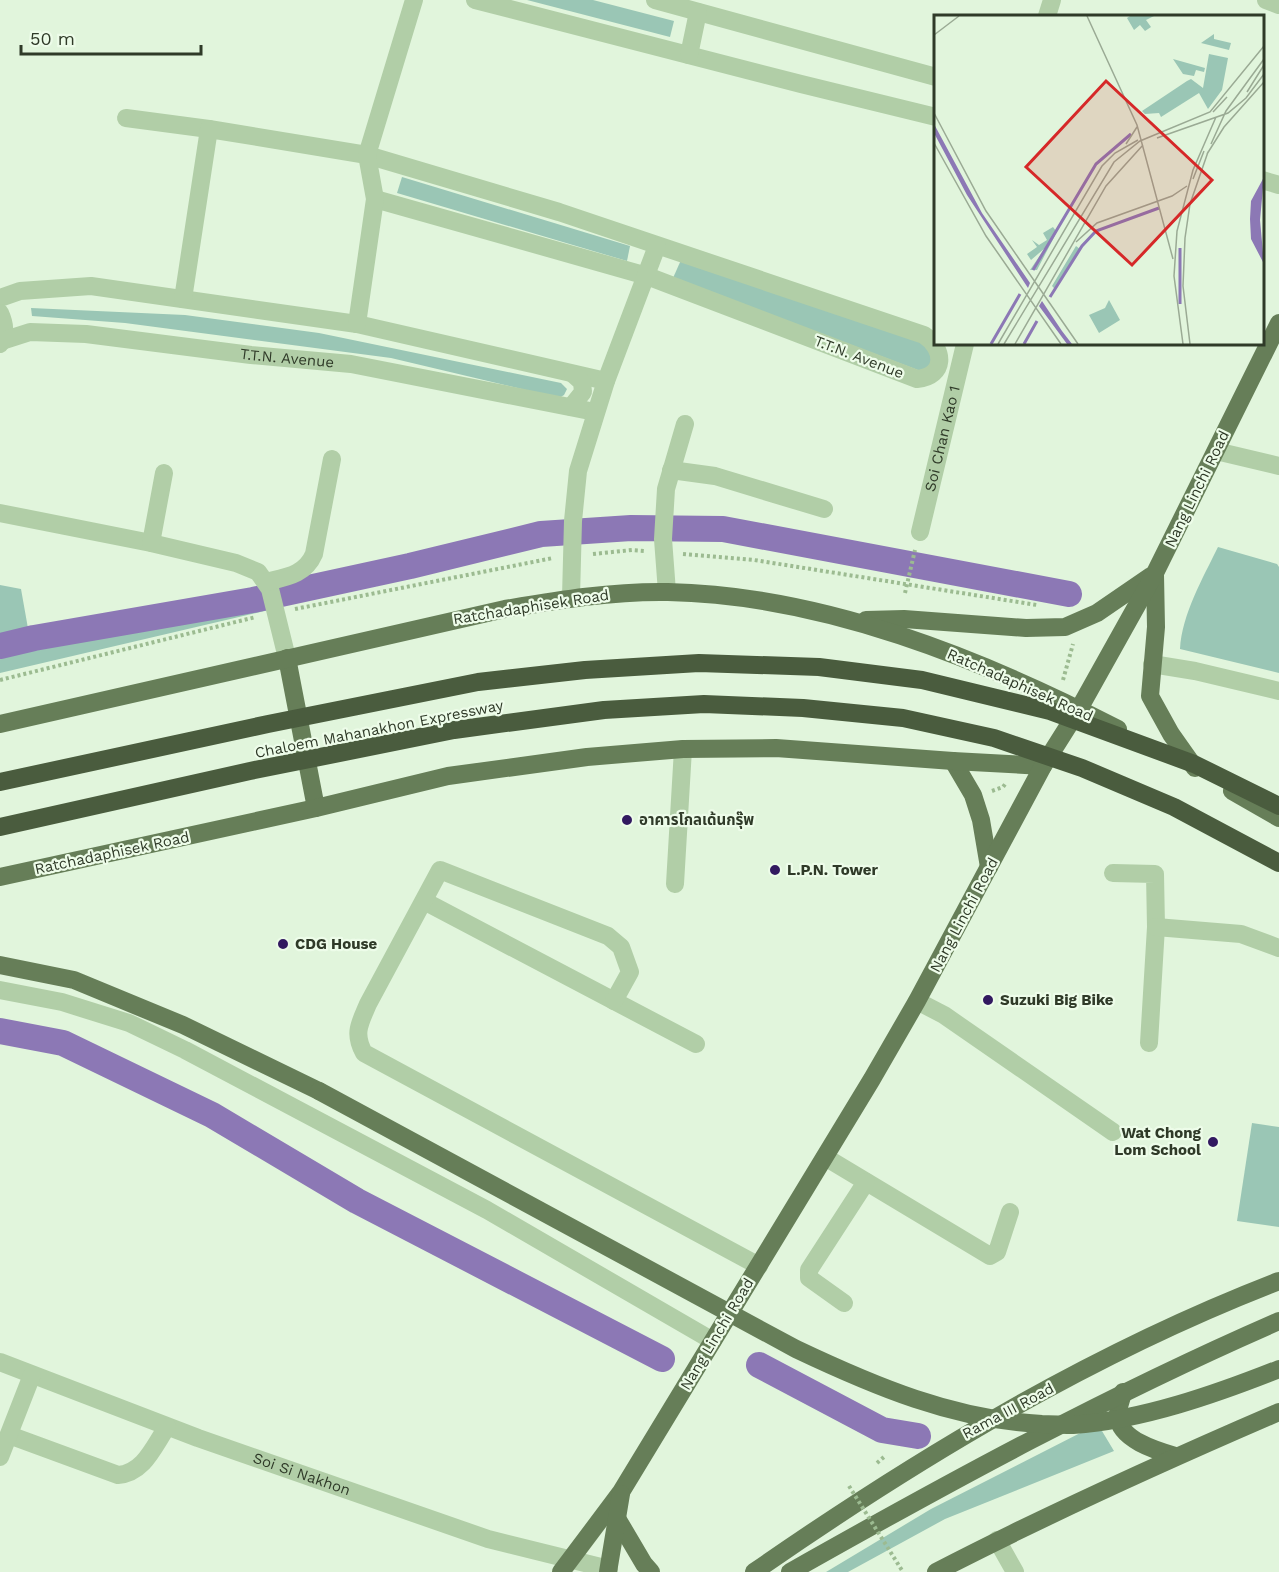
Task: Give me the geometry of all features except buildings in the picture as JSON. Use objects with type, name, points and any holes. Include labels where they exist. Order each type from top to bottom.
[{"type":"highway","name":"Chaloem Mahanakhon Expressway","points":[[0,782],[268,724],[478,682],[585,670],[699,663],[819,667],[922,680],[1050,711],[1194,764],[1279,806]]},
{"type":"highway","name":"Chaloem Mahanakhon Expressway","points":[[0,826],[250,771],[454,730],[604,710],[704,704],[803,708],[903,718],[994,738],[1082,768],[1174,807],[1279,863]]},
{"type":"main road","name":"Nang Linchi Road","points":[[565,1566],[621,1492],[917,1001],[1043,766],[1079,710],[1155,573],[1279,323]]},
{"type":"main road","points":[[852,620],[904,620],[1026,628],[1065,627],[1097,614],[1155,573]]},
{"type":"main road","points":[[1155,573],[1156,627],[1150,696],[1171,734],[1197,771]]},
{"type":"main road","name":"Ratchadaphisek Road","points":[[0,724],[505,609],[572,597],[618,593],[708,594],[773,603],[852,620],[943,650],[1079,710],[1197,771],[1279,819]]},
{"type":"main road","points":[[288,658],[316,808]]},
{"type":"main road","name":"Ratchadaphisek Road","points":[[0,877],[448,777],[587,757],[683,749],[776,748],[953,762],[1043,766]]},
{"type":"main road","points":[[953,762],[972,792],[981,820],[990,867]]},
{"type":"main road","points":[[0,965],[74,980],[183,1025],[319,1091],[796,1348],[864,1381],[904,1396],[963,1413],[1013,1422],[1073,1425],[1181,1404],[1232,1388],[1279,1369]]},
{"type":"main road","name":"Rama III Road","points":[[754,1572],[966,1433],[1119,1351],[1279,1281]]},
{"type":"main road","points":[[790,1572],[1015,1447],[1123,1392],[1279,1321]]},
{"type":"main road","points":[[1123,1392],[1118,1417],[1122,1426],[1146,1447],[1175,1456]]},
{"type":"main road","points":[[936,1572],[997,1540],[1175,1456],[1279,1412]]},
{"type":"main road","name":"Nang Linchi Road","points":[[608,1570],[621,1492]]},
{"type":"main road","points":[[618,1520],[651,1572]]},
{"type":"street","points":[[357,324],[375,199],[367,155],[414,0]]},
{"type":"street","points":[[475,0],[934,116]]},
{"type":"street","points":[[655,0],[934,76]]},
{"type":"street","points":[[1047,15],[1052,0]]},
{"type":"street","points":[[1266,0],[1279,5]]},
{"type":"street","points":[[688,55],[698,12]]},
{"type":"street","name":"T.T.N. Avenue","points":[[126,117],[367,155],[559,212],[924,335],[934,344]]},
{"type":"street","points":[[183,299],[209,129]]},
{"type":"street","points":[[1264,180],[1279,185]]},
{"type":"street","name":"T.T.N. Avenue","points":[[375,199],[647,276],[917,379],[927,378],[937,370],[939,351],[935,345]]},
{"type":"street","points":[[572,597],[573,521],[578,471],[595,412],[657,246]]},
{"type":"street","points":[[0,298],[20,291],[91,286],[357,324],[606,381]]},
{"type":"street","name":"T.T.N. Avenue","points":[[0,313],[5,332],[1,343]]},
{"type":"street","name":"T.T.N. Avenue","points":[[1,343],[30,332],[86,334],[251,355],[351,364],[595,412]]},
{"type":"street","name":"Soi Chan Kao 1","points":[[918,541],[965,345]]},
{"type":"street","points":[[570,407],[583,392],[582,382],[573,374]]},
{"type":"street","points":[[667,592],[663,539],[666,489],[685,424]]},
{"type":"street","points":[[1216,452],[1279,466]]},
{"type":"street","points":[[271,592],[285,578],[310,564],[314,554],[332,459]]},
{"type":"street","points":[[671,470],[715,476],[824,509]]},
{"type":"street","points":[[151,543],[164,473]]},
{"type":"street","points":[[0,513],[151,543],[248,567],[258,572],[271,592],[288,658]]},
{"type":"street","points":[[1152,664],[1205,673],[1279,691]]},
{"type":"street","points":[[675,884],[683,749]]},
{"type":"street","points":[[614,1001],[630,972],[621,947],[608,936],[440,870],[368,1004],[359,1026],[357,1041],[363,1053],[759,1266]]},
{"type":"street","points":[[1113,873],[1155,874],[1156,927],[1149,1043]]},
{"type":"street","points":[[424,901],[696,1044]]},
{"type":"street","points":[[1156,927],[1241,934],[1279,948]]},
{"type":"street","points":[[19,993],[26,970]]},
{"type":"street","points":[[0,990],[62,1002],[129,1023],[185,1050],[487,1210],[713,1341]]},
{"type":"street","points":[[917,1001],[944,1015],[1113,1132]]},
{"type":"street","points":[[825,1157],[990,1256],[997,1252],[1010,1212]]},
{"type":"street","points":[[844,1303],[809,1278],[809,1270],[866,1182]]},
{"type":"street","name":"Soi Si Nakhon","points":[[0,1362],[167,1427],[565,1566],[608,1570]]},
{"type":"street","points":[[0,1457],[32,1375]]},
{"type":"street","points":[[9,1435],[118,1475],[134,1472],[141,1466],[167,1427]]},
{"type":"street","points":[[997,1540],[1015,1572]]},
{"type":"path","points":[[905,593],[918,541]]},
{"type":"path","points":[[1064,680],[1074,644]]},
{"type":"path","points":[[849,1486],[903,1572]]},
{"type":"green space","points":[[527,0],[593,0],[674,21],[670,37]]},
{"type":"green space","points":[[402,177],[630,246],[627,261],[397,193]]},
{"type":"green space","points":[[681,260],[924,343],[930,350],[932,362],[923,372],[673,278]]},
{"type":"green space","points":[[31,308],[185,315],[319,333],[561,383],[567,389],[559,398],[391,358],[125,323],[32,316]]},
{"type":"green space","points":[[1218,547],[1277,564],[1279,567],[1279,673],[1180,649],[1189,610]]},
{"type":"green space","points":[[0,585],[21,589],[29,634],[262,592],[269,610],[0,673]]},
{"type":"green space","points":[[1252,1123],[1279,1127],[1279,1227],[1237,1221]]},
{"type":"green space","points":[[1099,1426],[1114,1451],[945,1519],[848,1572],[826,1572],[931,1509],[1090,1428]]},
{"type":"waterway","points":[[0,646],[253,600],[410,566],[541,534],[631,528],[723,529],[1069,594]]},
{"type":"waterway","points":[[0,1031],[63,1043],[212,1115],[357,1201],[662,1359]]},
{"type":"waterway","points":[[759,1365],[882,1430],[918,1436]]},
{"type":"place","name":"อาคารโกลเด้นกรุ๊พ","points":[[627,820]]},
{"type":"place","name":"L.P.N. Tower","points":[[775,870]]},
{"type":"place","name":"CDG House","points":[[283,944]]},
{"type":"place","name":"Suzuki Big Bike","points":[[988,1000]]},
{"type":"place","name":"Wat Chong Lom School","points":[[1213,1142]]}]
